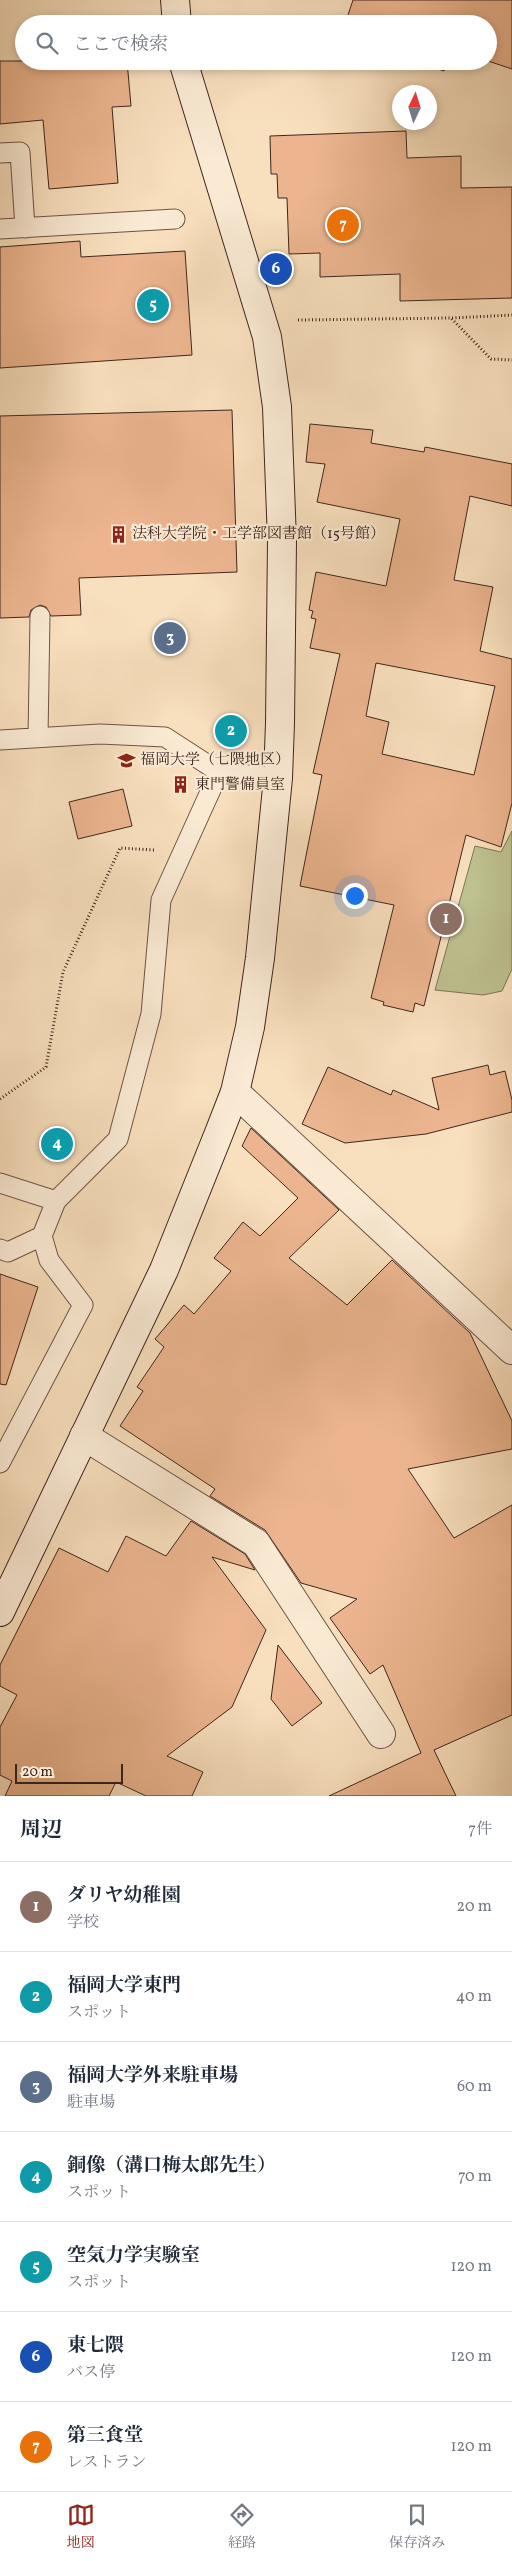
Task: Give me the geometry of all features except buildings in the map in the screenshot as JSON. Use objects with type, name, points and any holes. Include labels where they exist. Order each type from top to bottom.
[{"type":"street","points":[[175,0],[176,15]]},
{"type":"street","points":[[0,1612],[164,1270],[235,1092],[250,1027],[260,958],[278,778],[282,541],[276,398],[267,337],[187,70]]},
{"type":"street","points":[[235,1092],[512,1350]]},
{"type":"street","points":[[84,1436],[256,1543],[381,1734]]},
{"type":"lane","points":[[0,153],[20,152],[25,228]]},
{"type":"lane","points":[[0,229],[175,219]]},
{"type":"lane","points":[[38,737],[40,616]]},
{"type":"lane","points":[[0,740],[100,734],[165,737],[220,772],[278,778]]},
{"type":"lane","points":[[0,1463],[83,1305],[49,1260],[42,1236],[56,1202],[118,1139],[151,1014],[161,900],[220,772]]},
{"type":"lane","points":[[0,1184],[56,1202]]},
{"type":"lane","points":[[0,1249],[8,1252],[42,1236]]},
{"type":"path","points":[[298,320],[451,318],[512,315]]},
{"type":"path","points":[[451,318],[491,359],[512,360]]},
{"type":"path","points":[[0,1099],[46,1068],[63,972],[120,848],[184,852]]},
{"type":"green space","points":[[512,831],[512,969],[502,991],[483,995],[435,990],[475,846],[501,852]]},
{"type":"place","name":"第三食堂","points":[[343,225]]},
{"type":"place","name":"東七隈","points":[[276,269]]},
{"type":"place","name":"空気力学実験室","points":[[153,305]]},
{"type":"place","name":"法科大学院・工学部図書館（15号館）","points":[[118,534]]},
{"type":"place","name":"福岡大学外来駐車場","points":[[170,638]]},
{"type":"place","name":"福岡大学東門","points":[[231,731]]},
{"type":"place","name":"福岡大学（七隈地区）","points":[[126,760]]},
{"type":"place","name":"東門警備員室","points":[[181,785]]},
{"type":"place","name":"ダリヤ幼稚園","points":[[446,919]]},
{"type":"place","name":"銅像（溝口梅太郎先生）","points":[[57,1144]]}]
